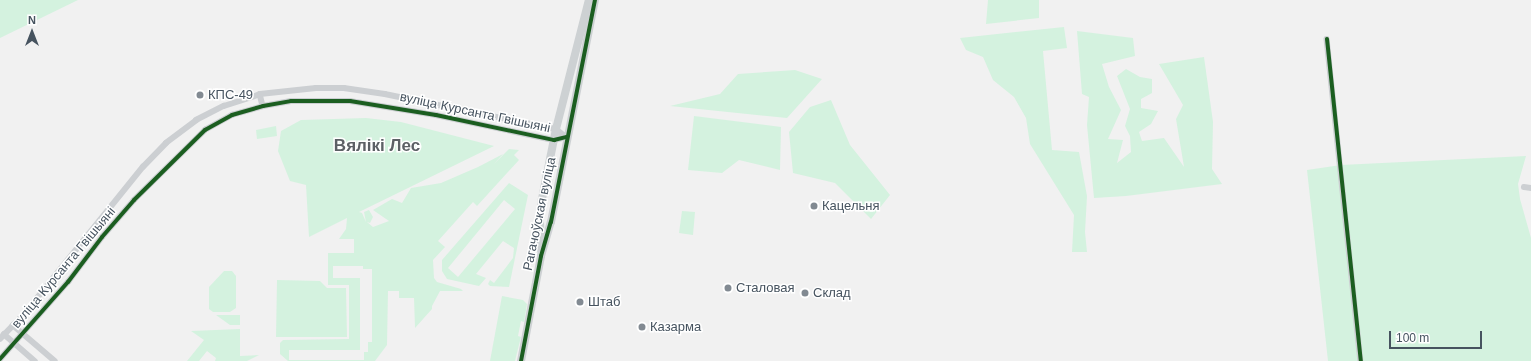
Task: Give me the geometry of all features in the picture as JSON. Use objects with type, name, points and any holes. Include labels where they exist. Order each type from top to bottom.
[{"type":"street","name":"Рагачоўская вуліца","points":[[541,256],[540,220],[542,199],[556,129],[589,0]]},
{"type":"street","name":"Рагачоўская вуліца","points":[[521,361],[541,256],[551,222],[566,137],[595,0]]},
{"type":"street","points":[[1327,39],[1361,361]]},
{"type":"street","name":"вуліца Курсанта Гвішыяні","points":[[2,336],[13,325],[143,167],[166,143],[196,120],[214,110],[260,94],[316,88],[344,88],[392,96],[556,129],[566,137]]},
{"type":"street","points":[[260,94],[262,106]]},
{"type":"street","name":"вуліца Курсанта Гвішыяні","points":[[0,359],[68,282],[102,237],[134,200],[205,130],[232,115],[262,106],[291,101],[350,101],[464,121],[554,140],[566,137]]},
{"type":"street","points":[[1524,187],[1531,188]]},
{"type":"street","points":[[13,325],[56,361]]},
{"type":"street","points":[[2,336],[15,343],[35,361]]},
{"type":"green space","points":[[0,0],[78,0],[0,38]]},
{"type":"green space","points":[[988,0],[1039,0],[1039,18],[986,24]]},
{"type":"green space","points":[[1064,27],[1067,48],[1043,51],[1052,150],[1079,152],[1087,196],[1085,232],[1087,252],[1072,252],[1074,215],[1030,144],[1026,118],[1014,97],[993,80],[983,57],[966,50],[960,38]]},
{"type":"green space","points":[[1077,31],[1133,38],[1135,56],[1102,64],[1109,87],[1121,110],[1108,139],[1123,140],[1117,163],[1131,152],[1130,136],[1125,126],[1130,109],[1117,76],[1126,69],[1140,77],[1152,79],[1152,93],[1141,99],[1141,108],[1158,111],[1151,124],[1139,132],[1142,141],[1164,138],[1184,167],[1176,119],[1183,105],[1159,64],[1204,57],[1213,122],[1212,169],[1222,184],[1126,196],[1094,198],[1087,125],[1089,97],[1082,94]]},
{"type":"green space","points":[[795,70],[822,79],[787,118],[670,106],[720,94],[738,74]]},
{"type":"green space","points":[[831,100],[850,145],[890,195],[871,219],[835,183],[793,173],[789,132],[810,107]]},
{"type":"green space","points":[[694,116],[781,127],[780,170],[739,160],[722,173],[688,170]]},
{"type":"green space","points":[[366,118],[401,122],[494,146],[359,212],[362,213],[366,222],[364,212],[369,210],[373,217],[370,223],[367,222],[373,227],[389,221],[373,210],[392,199],[402,203],[411,188],[441,183],[503,154],[494,164],[509,149],[519,150],[514,155],[519,160],[477,206],[473,202],[438,241],[445,247],[433,260],[434,278],[437,282],[461,289],[463,291],[440,291],[432,306],[432,309],[415,328],[414,298],[399,298],[399,291],[388,291],[387,345],[375,361],[288,361],[280,354],[280,343],[283,340],[349,339],[349,285],[328,285],[328,253],[354,253],[354,239],[339,239],[346,229],[347,218],[309,237],[306,185],[290,181],[278,151],[281,131],[301,120]],"holes":[[[333,266],[363,266],[363,269],[372,269],[372,342],[368,342],[368,352],[364,352],[364,360],[289,360],[289,350],[360,350],[360,278],[333,278]]]},
{"type":"green space","points":[[276,126],[277,136],[257,139],[256,130]]},
{"type":"green space","points":[[1526,156],[1518,184],[1520,199],[1531,238],[1531,361],[1328,361],[1307,170],[1341,165]]},
{"type":"green space","points":[[509,183],[528,195],[509,287],[490,286],[488,284],[490,280],[494,283],[513,258],[514,248],[503,241],[476,274],[486,278],[479,286],[447,279],[442,271],[442,260]],"holes":[[[504,200],[515,209],[458,277],[448,268]]]},
{"type":"green space","points":[[682,211],[695,212],[693,235],[679,233]]},
{"type":"green space","points":[[224,271],[232,271],[236,276],[236,308],[230,312],[213,312],[209,309],[209,287]]},
{"type":"green space","points":[[277,280],[320,281],[327,288],[346,288],[347,337],[276,337]]},
{"type":"green space","points":[[502,296],[523,300],[527,304],[524,322],[521,321],[518,336],[521,337],[515,361],[490,361]]},
{"type":"green space","points":[[216,315],[240,315],[240,325],[230,325]]},
{"type":"green space","points":[[240,329],[240,356],[259,355],[247,361],[215,361],[216,358],[207,351],[199,361],[187,361],[204,340],[191,331]]},
{"type":"cycle path","points":[[521,361],[541,256],[551,222],[595,0]]},
{"type":"cycle path","points":[[1327,39],[1361,361]]},
{"type":"cycle path","points":[[0,359],[68,282],[102,237],[134,200],[205,130],[232,115],[263,106],[291,101],[350,101],[436,115],[554,140],[566,137]]},
{"type":"place","name":"КПС-49","points":[[200,95]]},
{"type":"place","name":"Кацельня","points":[[814,206]]},
{"type":"place","name":"Сталовая","points":[[728,288]]},
{"type":"place","name":"Склад","points":[[805,293]]},
{"type":"place","name":"Штаб","points":[[580,302]]},
{"type":"place","name":"Казарма","points":[[642,327]]},
{"type":"district","name":"Вялікі Лес","points":[[377,146]]}]
